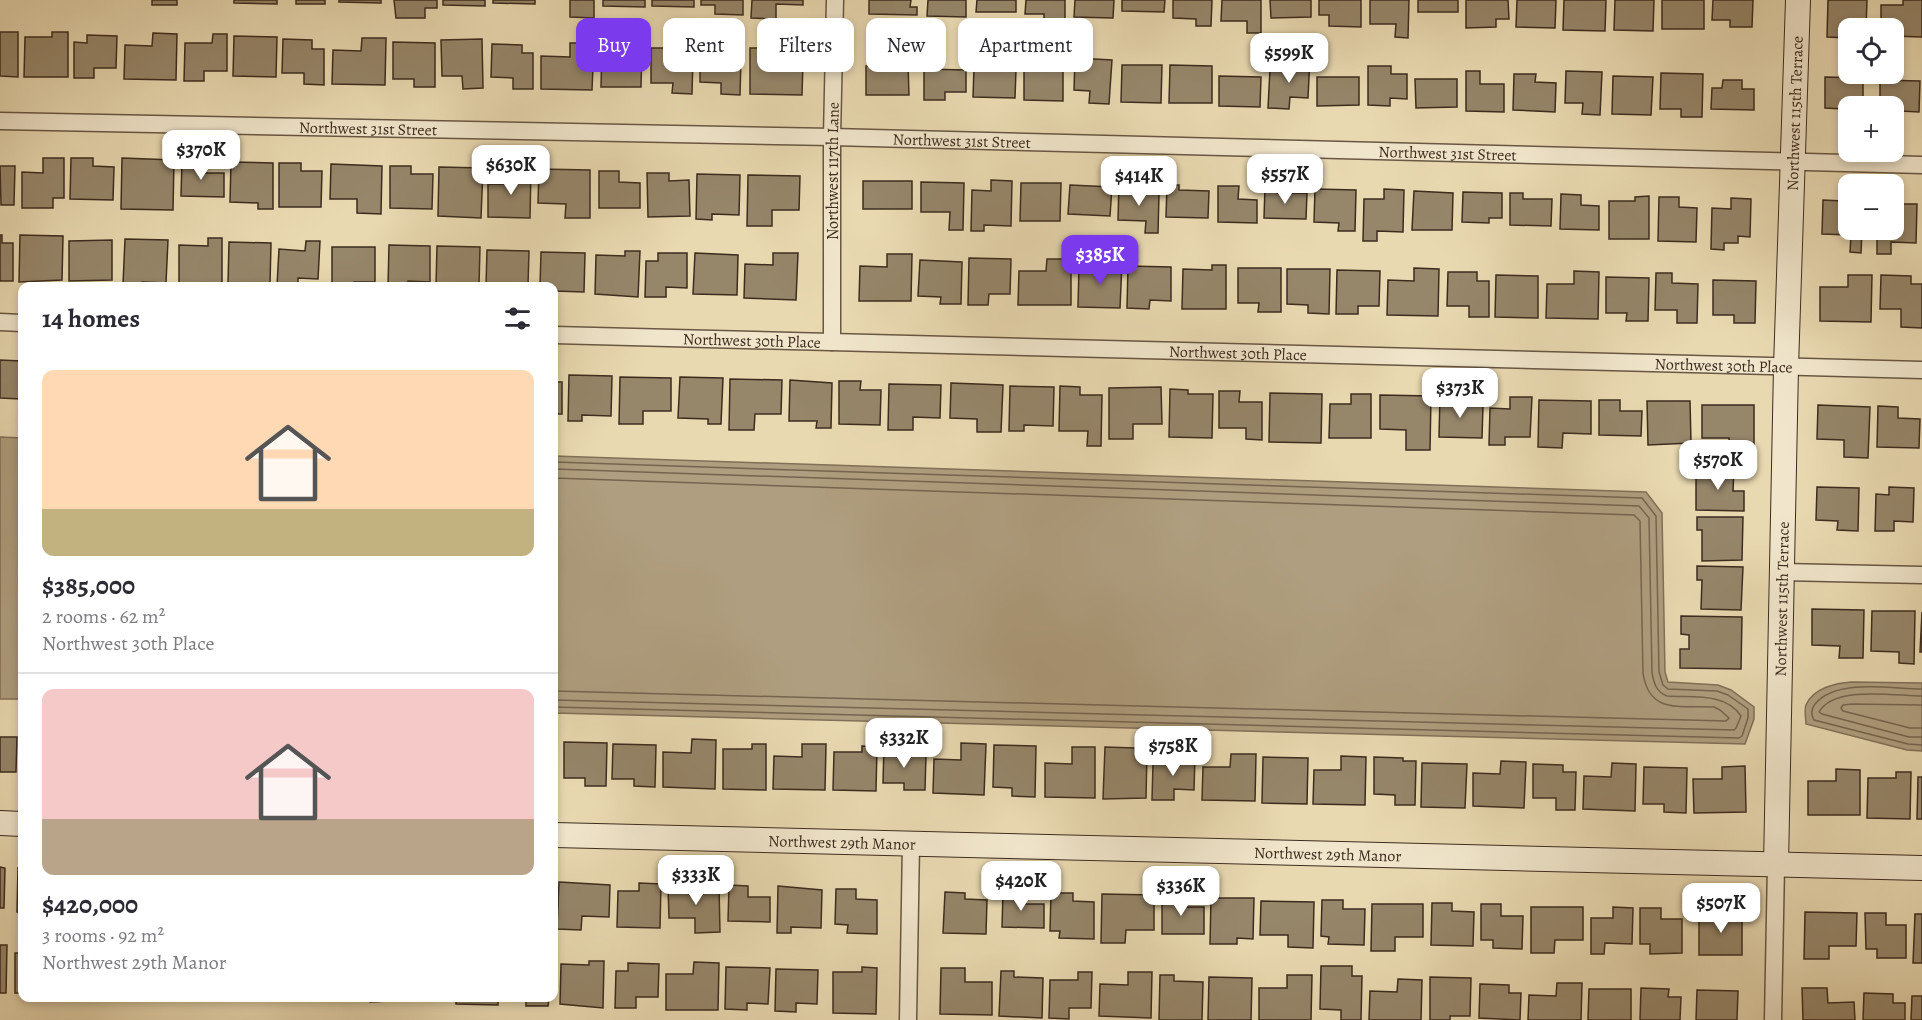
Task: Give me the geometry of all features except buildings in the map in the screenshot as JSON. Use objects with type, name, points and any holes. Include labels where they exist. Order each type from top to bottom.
[{"type":"street","name":"Northwest 117th Lane","points":[[832,342],[835,0]]},
{"type":"street","name":"Northwest 115th Terrace","points":[[1773,1020],[1786,366],[1798,0]]},
{"type":"street","name":"Northwest 31st Street","points":[[0,122],[832,137],[1922,165]]},
{"type":"street","points":[[0,322],[18,323]]},
{"type":"street","name":"Northwest 30th Place","points":[[558,335],[1922,370]]},
{"type":"street","points":[[1782,572],[1922,575]]},
{"type":"street","points":[[0,823],[18,824]]},
{"type":"street","name":"Northwest 29th Manor","points":[[558,835],[1922,868]]},
{"type":"street","points":[[908,1020],[911,843]]},
{"type":"water","points":[[0,437],[18,438],[18,699],[0,699]]},
{"type":"water","points":[[558,456],[1646,492],[1662,513],[1665,672],[1668,682],[1718,685],[1731,690],[1754,707],[1754,719],[1745,744],[558,713]]},
{"type":"water","points":[[1852,682],[1922,683],[1922,751],[1907,750],[1806,724],[1805,707],[1814,694],[1832,685]]}]
